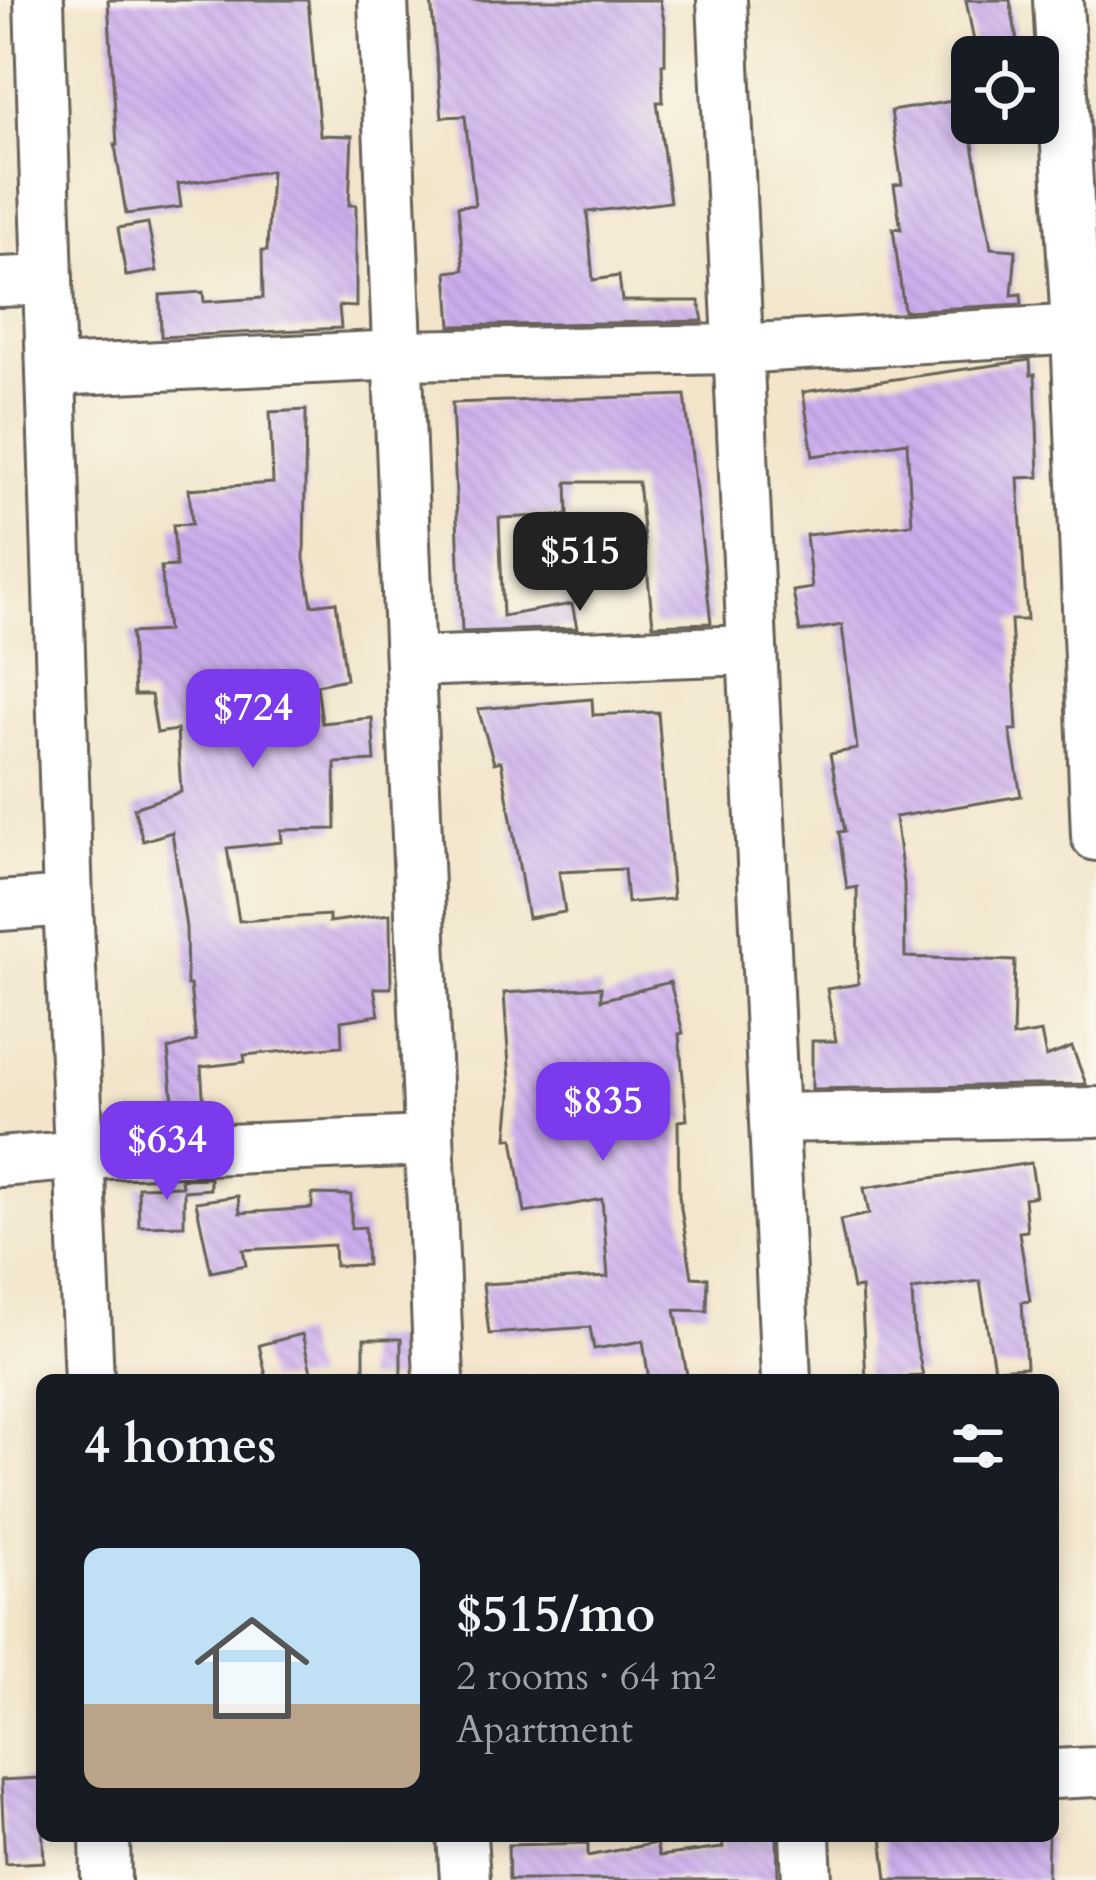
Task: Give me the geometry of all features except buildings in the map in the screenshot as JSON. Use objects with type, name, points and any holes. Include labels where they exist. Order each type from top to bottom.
[{"type":"street","points":[[39,0],[24,281],[52,370],[88,1374]]},
{"type":"street","points":[[383,0],[439,1374]]},
{"type":"street","points":[[722,0],[786,1374]]},
{"type":"street","points":[[1058,0],[1086,329],[1096,836]]},
{"type":"street","points":[[52,370],[400,355],[736,350],[1086,329]]},
{"type":"street","points":[[411,662],[752,650]]},
{"type":"street","points":[[0,906],[68,901]]},
{"type":"street","points":[[774,1118],[1096,1112]]},
{"type":"street","points":[[0,1162],[427,1141]]},
{"type":"street","points":[[1059,1774],[1096,1772]]},
{"type":"street","points":[[105,1842],[106,1880]]},
{"type":"street","points":[[462,1842],[465,1880]]},
{"type":"street","points":[[805,1842],[807,1880]]}]
